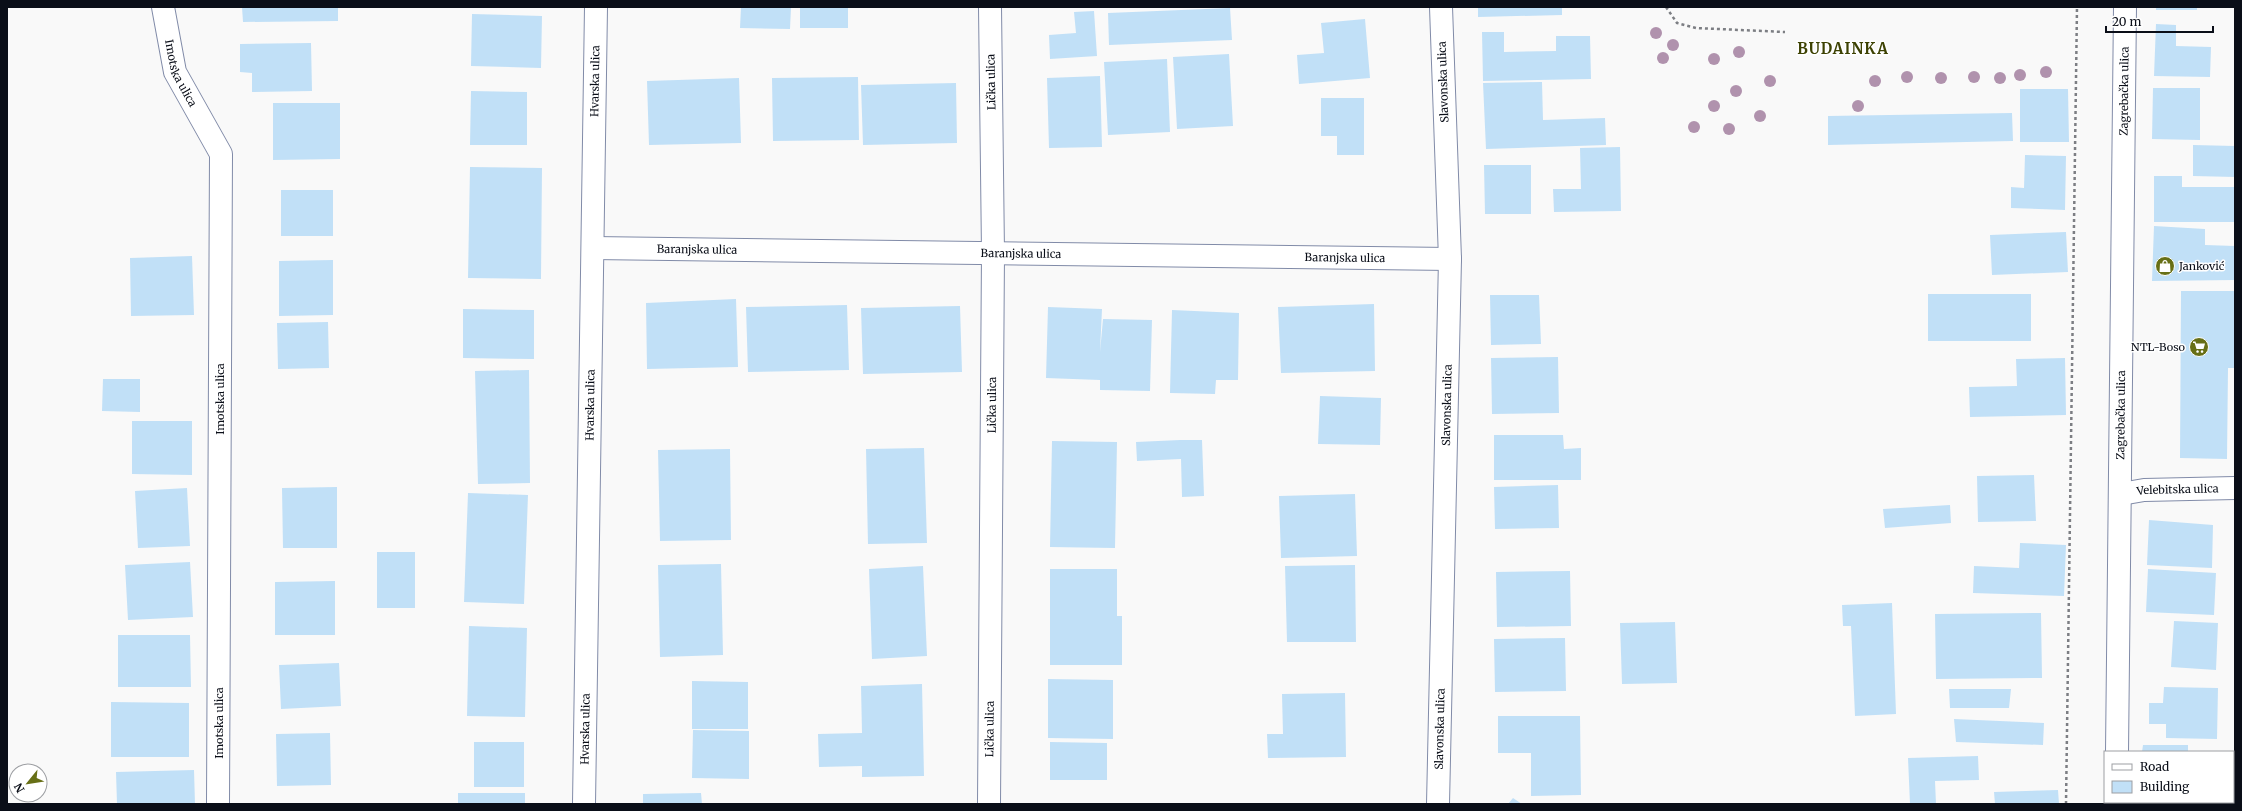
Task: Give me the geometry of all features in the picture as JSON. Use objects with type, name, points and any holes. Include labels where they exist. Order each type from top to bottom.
[{"type":"street","name":"Imotska ulica","points":[[163,7],[175,72],[220,154],[218,804]]},
{"type":"street","name":"Hvarska ulica","points":[[584,804],[596,7]]},
{"type":"street","name":"Lička ulica","points":[[989,804],[993,253],[990,7]]},
{"type":"street","name":"Slavonska ulica","points":[[1438,804],[1450,259],[1441,7]]},
{"type":"street","name":"Zagrebačka ulica","points":[[2117,751],[2126,7]]},
{"type":"street","name":"Baranjska ulica","points":[[593,248],[1450,259]]},
{"type":"street","name":"Velebitska ulica","points":[[2121,494],[2144,490],[2235,488]]},
{"type":"path","points":[[1666,7],[1677,23],[1696,28],[1785,32]]},
{"type":"path","points":[[2066,804],[2077,7]]},
{"type":"building","points":[[242,7],[338,7],[338,21],[243,22]]},
{"type":"building","points":[[741,7],[791,7],[790,29],[740,28]]},
{"type":"building","points":[[800,7],[848,7],[848,28],[800,28]]},
{"type":"building","points":[[1478,7],[1562,7],[1562,15],[1478,17]]},
{"type":"building","points":[[2156,7],[2197,7],[2197,10],[2156,10]]},
{"type":"building","points":[[1230,8],[1232,40],[1109,45],[1108,13]]},
{"type":"building","points":[[1094,11],[1097,56],[1050,59],[1049,35],[1076,33],[1074,12]]},
{"type":"building","points":[[472,14],[542,16],[541,68],[471,66]]},
{"type":"building","points":[[1365,19],[1370,78],[1299,84],[1297,55],[1324,53],[1321,23]]},
{"type":"building","points":[[2156,24],[2176,25],[2176,46],[2211,47],[2210,77],[2154,76]]},
{"type":"building","points":[[1482,32],[1504,32],[1504,52],[1556,51],[1556,36],[1590,36],[1591,79],[1483,81]]},
{"type":"building","points":[[311,43],[312,91],[252,92],[252,73],[240,72],[240,44]]},
{"type":"building","points":[[1229,54],[1233,126],[1177,129],[1173,57]]},
{"type":"building","points":[[1167,59],[1170,132],[1108,135],[1104,62]]},
{"type":"building","points":[[1100,76],[1102,147],[1049,148],[1047,78]]},
{"type":"building","points":[[858,77],[859,140],[773,141],[772,78]]},
{"type":"building","points":[[739,78],[741,143],[649,145],[647,81]]},
{"type":"building","points":[[1542,82],[1543,120],[1605,118],[1606,145],[1486,149],[1483,83]]},
{"type":"building","points":[[956,83],[957,143],[863,145],[861,85]]},
{"type":"building","points":[[2153,88],[2200,88],[2200,140],[2152,139]]},
{"type":"building","points":[[2020,89],[2068,89],[2069,142],[2020,142]]},
{"type":"building","points":[[471,91],[527,92],[527,145],[470,145]]},
{"type":"building","points":[[1321,98],[1364,98],[1364,155],[1337,155],[1337,136],[1321,136]]},
{"type":"building","points":[[273,103],[340,103],[340,159],[273,160]]},
{"type":"building","points":[[2012,113],[2013,141],[1828,145],[1828,116]]},
{"type":"building","points":[[2193,145],[2235,146],[2235,177],[2193,176]]},
{"type":"building","points":[[1620,147],[1621,211],[1554,212],[1553,189],[1581,189],[1580,148]]},
{"type":"building","points":[[2025,155],[2066,156],[2065,210],[2011,208],[2011,187],[2024,188]]},
{"type":"building","points":[[1484,165],[1531,165],[1531,214],[1485,214]]},
{"type":"building","points":[[470,167],[542,168],[541,279],[468,278]]},
{"type":"building","points":[[2154,176],[2182,176],[2182,187],[2235,187],[2235,222],[2154,222]]},
{"type":"building","points":[[281,190],[333,190],[333,236],[281,236]]},
{"type":"building","points":[[2154,226],[2205,229],[2205,245],[2235,246],[2235,280],[2152,281]]},
{"type":"building","points":[[2066,232],[2068,272],[1992,275],[1990,235]]},
{"type":"building","points":[[192,256],[194,315],[131,316],[130,258]]},
{"type":"building","points":[[333,260],[333,315],[279,316],[279,261]]},
{"type":"building","points":[[2181,291],[2235,291],[2235,368],[2228,368],[2227,459],[2180,458]]},
{"type":"building","points":[[1928,294],[2031,294],[2031,341],[1928,341]]},
{"type":"building","points":[[1490,295],[1539,295],[1541,344],[1491,345]]},
{"type":"building","points":[[736,299],[738,367],[647,369],[646,303]]},
{"type":"building","points":[[1374,304],[1375,371],[1281,373],[1278,307]]},
{"type":"building","points":[[847,305],[849,370],[748,372],[746,307]]},
{"type":"building","points":[[960,306],[962,372],[863,374],[861,308]]},
{"type":"building","points":[[1048,307],[1102,309],[1100,352],[1103,319],[1152,320],[1150,391],[1100,390],[1100,380],[1046,378]]},
{"type":"building","points":[[463,309],[534,310],[534,359],[463,358]]},
{"type":"building","points":[[1172,310],[1239,313],[1238,380],[1216,380],[1215,394],[1170,393]]},
{"type":"building","points":[[328,322],[329,368],[278,369],[277,323]]},
{"type":"building","points":[[1558,357],[1559,413],[1492,414],[1491,358]]},
{"type":"building","points":[[2065,358],[2066,415],[1970,417],[1969,387],[2017,386],[2016,359]]},
{"type":"building","points":[[529,370],[530,483],[478,484],[475,371]]},
{"type":"building","points":[[103,379],[140,379],[140,412],[102,411]]},
{"type":"building","points":[[1320,396],[1381,398],[1380,445],[1318,444]]},
{"type":"building","points":[[132,421],[192,421],[192,475],[132,474]]},
{"type":"building","points":[[1494,435],[1563,435],[1564,449],[1581,448],[1581,480],[1494,480]]},
{"type":"building","points":[[1202,440],[1204,496],[1182,497],[1181,459],[1137,461],[1136,442]]},
{"type":"building","points":[[1052,441],[1117,442],[1115,548],[1050,547]]},
{"type":"building","points":[[924,448],[927,543],[868,544],[866,449]]},
{"type":"building","points":[[730,449],[731,540],[660,541],[658,450]]},
{"type":"building","points":[[2034,475],[2036,521],[1978,522],[1977,476]]},
{"type":"building","points":[[1558,485],[1559,528],[1495,529],[1494,487]]},
{"type":"building","points":[[337,487],[337,548],[283,548],[282,488]]},
{"type":"building","points":[[187,488],[190,546],[138,548],[135,491]]},
{"type":"building","points":[[468,493],[528,495],[524,604],[464,602]]},
{"type":"building","points":[[1355,494],[1357,556],[1281,558],[1279,496]]},
{"type":"building","points":[[1950,505],[1951,523],[1885,528],[1883,509]]},
{"type":"building","points":[[2149,520],[2213,525],[2212,568],[2147,565]]},
{"type":"building","points":[[2020,543],[2066,545],[2064,596],[1973,593],[1974,566],[2019,568]]},
{"type":"building","points":[[377,552],[415,552],[415,608],[377,608]]},
{"type":"building","points":[[190,562],[193,617],[128,620],[125,565]]},
{"type":"building","points":[[721,564],[723,655],[660,657],[658,565]]},
{"type":"building","points":[[1355,565],[1356,642],[1287,642],[1285,566]]},
{"type":"building","points":[[923,566],[927,656],[872,659],[869,569]]},
{"type":"building","points":[[1050,569],[1117,569],[1117,616],[1122,616],[1122,665],[1050,665]]},
{"type":"building","points":[[2148,569],[2216,573],[2214,615],[2146,612]]},
{"type":"building","points":[[1570,571],[1571,626],[1497,627],[1496,572]]},
{"type":"building","points":[[335,581],[335,635],[275,635],[275,582]]},
{"type":"building","points":[[1892,603],[1896,714],[1855,716],[1851,626],[1843,626],[1842,605]]},
{"type":"building","points":[[2041,613],[2042,678],[1936,679],[1935,614]]},
{"type":"building","points":[[2174,621],[2218,623],[2216,670],[2171,667]]},
{"type":"building","points":[[1675,622],[1677,683],[1622,684],[1620,623]]},
{"type":"building","points":[[469,626],[527,628],[525,717],[467,716]]},
{"type":"building","points":[[118,635],[190,635],[191,687],[118,687]]},
{"type":"building","points":[[1565,638],[1566,691],[1495,692],[1494,639]]},
{"type":"building","points":[[339,663],[341,706],[281,709],[279,665]]},
{"type":"building","points":[[1048,679],[1113,680],[1113,739],[1048,738]]},
{"type":"building","points":[[692,681],[748,682],[748,729],[692,729]]},
{"type":"building","points":[[922,684],[924,776],[862,777],[862,766],[819,767],[818,734],[862,733],[861,686]]},
{"type":"building","points":[[2164,687],[2218,688],[2217,739],[2166,738],[2166,724],[2149,724],[2149,703],[2163,703]]},
{"type":"building","points":[[1949,689],[2011,689],[2009,708],[1950,708]]},
{"type":"building","points":[[1345,693],[1346,757],[1268,758],[1267,734],[1283,734],[1282,694]]},
{"type":"building","points":[[111,702],[189,703],[189,757],[111,757]]},
{"type":"building","points":[[1498,716],[1580,716],[1581,795],[1531,796],[1531,753],[1498,753]]},
{"type":"building","points":[[1954,719],[2044,723],[2043,745],[1956,742]]},
{"type":"building","points":[[693,730],[749,731],[749,779],[692,778]]},
{"type":"building","points":[[330,733],[331,785],[277,786],[276,734]]},
{"type":"building","points":[[474,742],[524,742],[524,787],[474,787]]},
{"type":"building","points":[[1050,742],[1107,743],[1107,780],[1050,780]]},
{"type":"building","points":[[2143,745],[2188,745],[2188,751],[2142,751]]},
{"type":"building","points":[[1978,756],[1979,780],[1935,781],[1936,804],[1910,804],[1908,758]]},
{"type":"building","points":[[194,770],[195,804],[117,804],[116,772]]},
{"type":"building","points":[[2058,790],[2059,804],[1995,804],[1994,792]]},
{"type":"building","points":[[458,793],[525,793],[525,804],[458,804]]},
{"type":"building","points":[[701,793],[702,804],[643,804],[643,794]]},
{"type":"building","points":[[1513,798],[1522,804],[1508,804]]},
{"type":"building","points":[[2142,803],[2188,803],[2188,804]]},
{"type":"place","name":"Janković","points":[[2165,266]]},
{"type":"place","name":"NTL-Boso","points":[[2199,347]]},
{"type":"district","name":"BUDAINKA","points":[[1843,48]]}]
